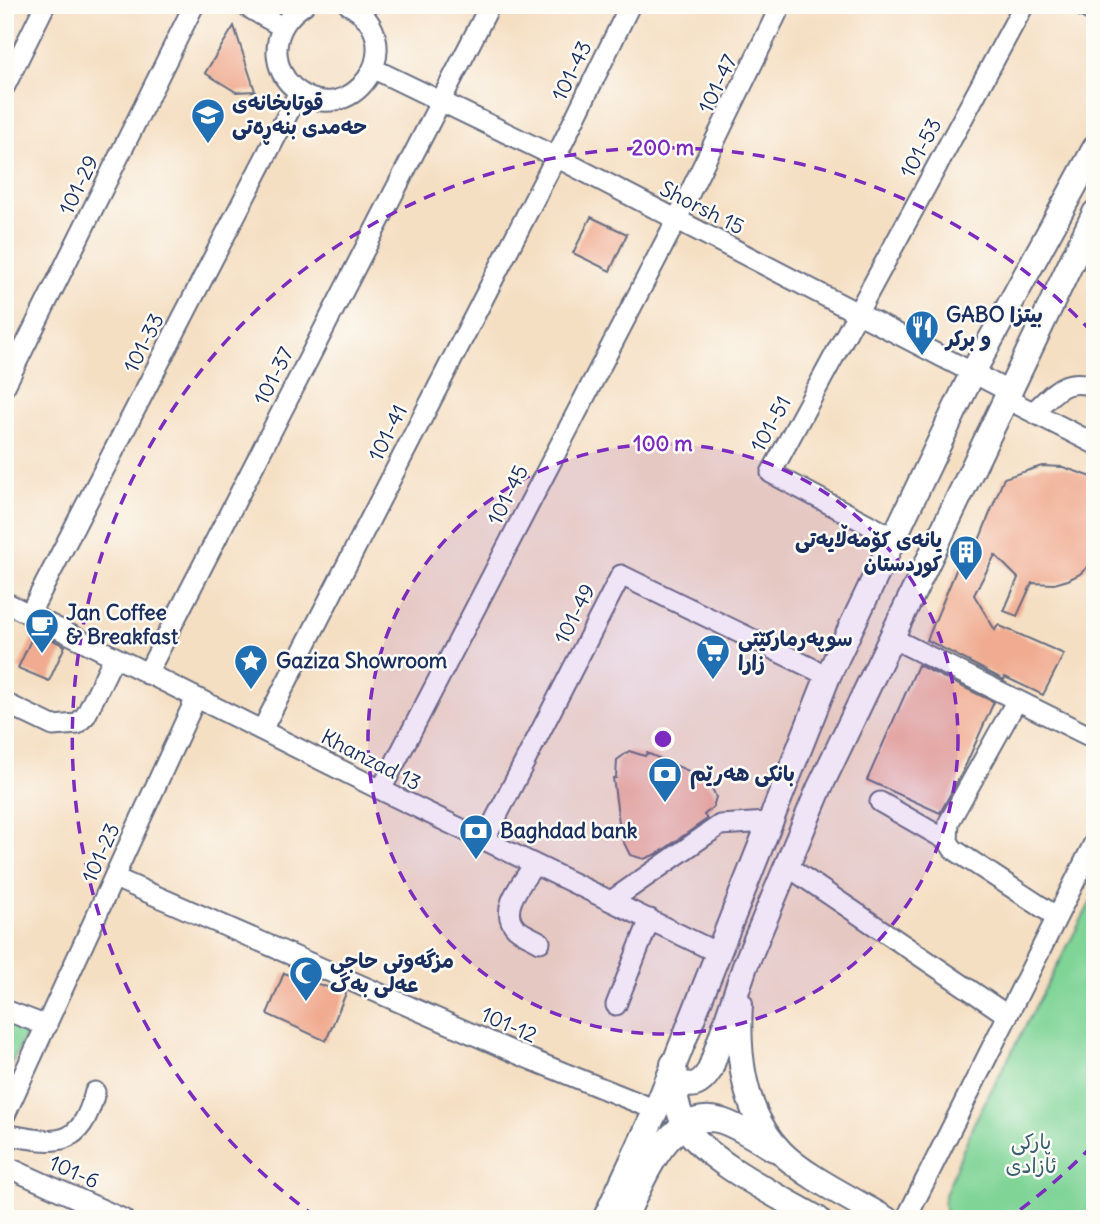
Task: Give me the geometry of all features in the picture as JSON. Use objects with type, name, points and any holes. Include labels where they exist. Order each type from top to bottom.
[{"type":"main road","points":[[605,1219],[656,1110],[828,676],[973,372],[1095,148]]},
{"type":"main road","points":[[673,1064],[677,1081],[686,1085],[694,1086],[706,1077],[710,1070],[745,966],[819,789],[1095,213]]},
{"type":"main road","points":[[718,953],[745,966]]},
{"type":"main road","points":[[745,966],[739,1028],[743,1076],[752,1106],[781,1152]]},
{"type":"main road","points":[[673,1064],[677,1104],[685,1126],[697,1143],[712,1156],[818,1219]]},
{"type":"main road","points":[[624,1219],[659,1150],[673,1133],[701,1119],[721,1121],[781,1152],[801,1168],[886,1219]]},
{"type":"street","points":[[5,86],[45,5]]},
{"type":"street","name":"101-29","points":[[5,386],[194,5]]},
{"type":"street","points":[[244,5],[282,27]]},
{"type":"street","points":[[304,5],[291,15],[282,27],[277,55],[280,70],[299,92],[313,99],[327,101],[342,99],[367,82],[378,53],[376,37],[369,22],[349,5]]},
{"type":"street","name":"101-37","points":[[147,674],[490,5]]},
{"type":"street","name":"101-43","points":[[556,157],[630,5]]},
{"type":"street","name":"101-47","points":[[676,220],[781,5]]},
{"type":"street","name":"101-53","points":[[858,313],[1024,5]]},
{"type":"street","points":[[1081,5],[1095,13]]},
{"type":"street","name":"Shorsh 15","points":[[374,69],[556,157],[973,372],[1033,412],[1095,444]]},
{"type":"street","name":"101-33","points":[[29,615],[299,92]]},
{"type":"street","name":"101-41","points":[[262,730],[556,157]]},
{"type":"street","name":"101-45","points":[[381,790],[676,220]]},
{"type":"street","name":"101-51","points":[[858,313],[771,472],[894,538]]},
{"type":"street","points":[[1033,412],[1062,387],[1078,382],[1095,386]]},
{"type":"street","name":"101-49","points":[[484,841],[621,575],[828,676]]},
{"type":"street","name":"Khanzad 13","points":[[5,602],[484,841],[718,953]]},
{"type":"street","points":[[892,638],[1095,739]]},
{"type":"street","points":[[5,704],[53,726],[77,724],[86,715],[114,657]]},
{"type":"street","name":"101-23","points":[[5,1115],[196,698]]},
{"type":"street","points":[[948,841],[949,822],[1017,700]]},
{"type":"street","points":[[880,802],[948,841],[953,849],[1057,917]]},
{"type":"street","points":[[611,901],[720,825],[768,822]]},
{"type":"street","points":[[906,1219],[1095,841]]},
{"type":"street","points":[[534,864],[511,900],[509,915],[515,927],[540,942]]},
{"type":"street","points":[[787,866],[1007,1015]]},
{"type":"street","name":"101-12","points":[[115,878],[519,1055],[656,1110]]},
{"type":"street","points":[[616,1005],[650,919]]},
{"type":"street","points":[[5,1010],[47,1026]]},
{"type":"street","points":[[5,1134],[48,1142],[67,1137],[79,1131],[90,1113],[95,1091]]},
{"type":"street","name":"101-6","points":[[5,1166],[123,1219]]},
{"type":"green space","name":"پارکی ئازادی","points":[[1095,894],[1095,1219],[947,1219],[945,1195],[973,1125]]},
{"type":"green space","points":[[5,1019],[28,1029],[5,1078]]},
{"type":"building","points":[[234,26],[255,91],[236,92],[205,73]]},
{"type":"building","points":[[591,217],[627,234],[610,271],[573,253]]},
{"type":"building","points":[[1042,466],[1063,467],[1095,478],[1095,560],[1080,574],[1068,580],[1054,584],[1032,583],[1017,616],[1004,611],[1018,578],[995,555],[974,595],[995,630],[998,625],[1064,654],[1043,695],[1005,677],[1004,680],[927,640],[964,551],[974,553],[1004,478]]},
{"type":"building","name":"Jan Coffee & Breakfast","points":[[35,631],[65,646],[49,681],[18,668]]},
{"type":"building","points":[[918,665],[994,702],[963,771],[940,813],[867,780]]},
{"type":"building","name":"بانکی هەرێم","points":[[629,751],[645,756],[647,753],[698,775],[712,788],[716,797],[713,807],[704,815],[707,819],[659,853],[644,859],[630,855],[621,837],[613,778],[616,778],[617,760]]},
{"type":"building","name":"مزگەوتی حاجی عەلی بەگ","points":[[284,973],[346,993],[326,1041],[267,1014]]},
{"type":"place","name":"قوتابخانەی حەمدی بنەڕەتی","points":[[208,145]]},
{"type":"place","name":"GABO بيتزا و بركر","points":[[922,357]]},
{"type":"place","name":"یانەی کۆمەڵایەتی کوردستان","points":[[966,582]]},
{"type":"place","name":"Jan Coffee & Breakfast","points":[[42,655]]},
{"type":"place","name":"سوپەرمارکێتی زارا","points":[[713,681]]},
{"type":"place","name":"Gaziza Showroom","points":[[251,691]]},
{"type":"place","name":"بانکی هەرێم","points":[[665,804]]},
{"type":"place","name":"Baghdad bank","points":[[476,861]]},
{"type":"place","name":"مزگەوتی حاجی عەلی بەگ","points":[[306,1003]]}]
